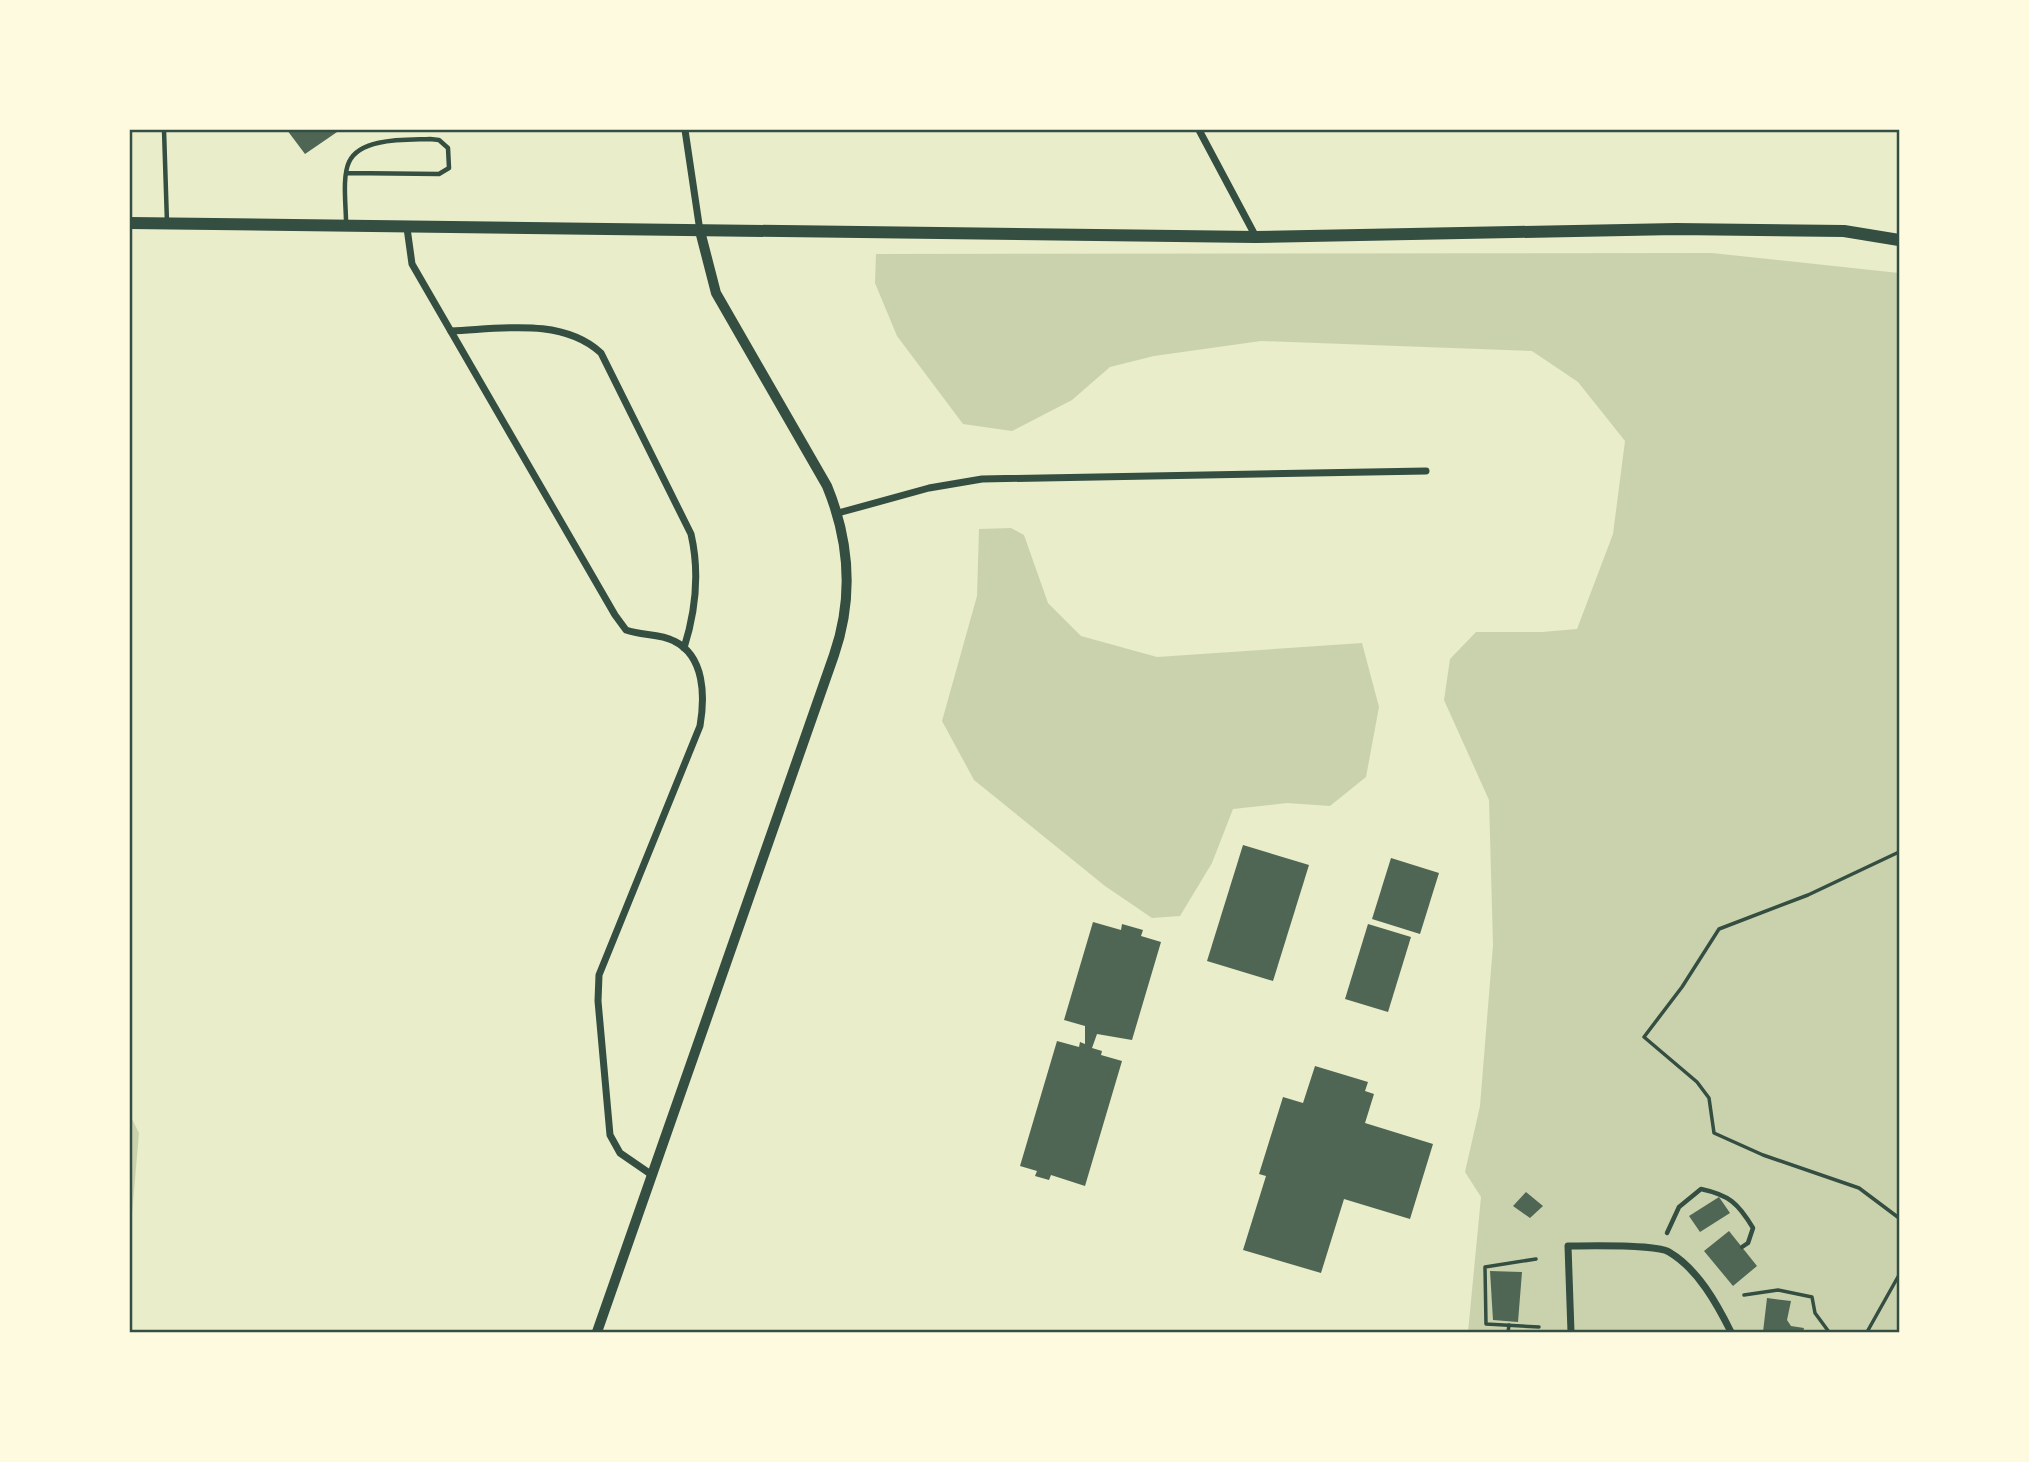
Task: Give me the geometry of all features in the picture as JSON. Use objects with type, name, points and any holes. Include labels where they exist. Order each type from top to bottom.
[{"type":"main road","points":[[130,223],[1256,237],[1676,229],[1844,231],[1899,240]]},
{"type":"street","points":[[597,1332],[840,637],[849,575],[838,513],[827,486],[716,293],[700,231],[685,130]]},
{"type":"street","points":[[1199,130],[1256,237]]},
{"type":"street","points":[[407,228],[412,264],[626,630],[639,635],[654,634],[674,641],[684,648],[699,672],[703,706],[700,726],[599,975],[598,1001],[610,1135],[620,1153],[653,1175]]},
{"type":"street","points":[[451,331],[555,330],[585,338],[601,353],[691,534],[696,559],[694,617],[684,648]]},
{"type":"street","points":[[838,513],[929,488],[982,479],[1426,471]]},
{"type":"street","points":[[1571,1332],[1568,1246],[1668,1251],[1695,1275],[1718,1307],[1731,1332]]},
{"type":"lane","points":[[164,130],[167,223]]},
{"type":"lane","points":[[346,227],[347,173],[352,157],[377,142],[430,139],[439,140],[448,148],[449,168],[439,174],[347,173]]},
{"type":"lane","points":[[1667,1233],[1679,1207],[1701,1189],[1724,1194],[1744,1213],[1753,1228],[1748,1243],[1742,1247]]},
{"type":"path","points":[[1899,852],[1808,895],[1719,929],[1682,987],[1644,1037],[1697,1082],[1709,1098],[1714,1133],[1763,1155],[1859,1188],[1899,1218]]},
{"type":"path","points":[[1536,1259],[1485,1267],[1486,1324],[1539,1327]]},
{"type":"path","points":[[1867,1332],[1899,1275]]},
{"type":"path","points":[[1744,1295],[1778,1290],[1812,1297],[1815,1313],[1829,1332]]},
{"type":"path","points":[[1508,1332],[1509,1325]]},
{"type":"green space","points":[[1712,253],[1899,273],[1899,1332],[1468,1332],[1481,1197],[1465,1172],[1480,1106],[1493,945],[1489,800],[1444,700],[1450,659],[1476,632],[1577,629],[1613,534],[1625,441],[1578,382],[1532,351],[1261,341],[1154,356],[1110,367],[1072,400],[1012,431],[963,424],[897,336],[875,283],[876,254]]},
{"type":"green space","points":[[1011,528],[1024,535],[1048,603],[1081,636],[1157,657],[1362,643],[1379,707],[1366,777],[1330,806],[1287,803],[1233,809],[1212,863],[1180,916],[1152,918],[1105,886],[974,780],[942,721],[977,596],[979,529]]},
{"type":"green space","points":[[130,1115],[139,1133],[130,1237]]},
{"type":"building","points":[[287,130],[340,130],[305,154]]},
{"type":"building","points":[[1243,845],[1309,865],[1273,981],[1207,961]]},
{"type":"building","points":[[1391,858],[1439,873],[1420,934],[1372,919]]},
{"type":"building","points":[[1093,922],[1121,930],[1122,924],[1143,930],[1141,936],[1161,942],[1132,1040],[1097,1034],[1092,1048],[1102,1051],[1101,1055],[1122,1061],[1085,1186],[1051,1175],[1049,1180],[1035,1176],[1037,1171],[1020,1166],[1057,1041],[1079,1047],[1080,1042],[1085,1044],[1085,1026],[1064,1020]]},
{"type":"building","points":[[1368,924],[1411,937],[1388,1012],[1345,999]]},
{"type":"building","points":[[1315,1066],[1368,1082],[1365,1091],[1374,1094],[1365,1123],[1433,1144],[1410,1219],[1344,1199],[1321,1273],[1243,1250],[1266,1176],[1259,1174],[1283,1097],[1303,1103]]},
{"type":"building","points":[[1526,1192],[1543,1206],[1530,1218],[1513,1206]]},
{"type":"building","points":[[1719,1197],[1730,1213],[1700,1232],[1689,1216]]},
{"type":"building","points":[[1729,1231],[1757,1266],[1733,1286],[1704,1251]]},
{"type":"building","points":[[1490,1271],[1522,1272],[1518,1322],[1493,1320]]},
{"type":"building","points":[[1767,1298],[1791,1301],[1787,1320],[1791,1326],[1804,1328],[1803,1332],[1763,1332]]}]
